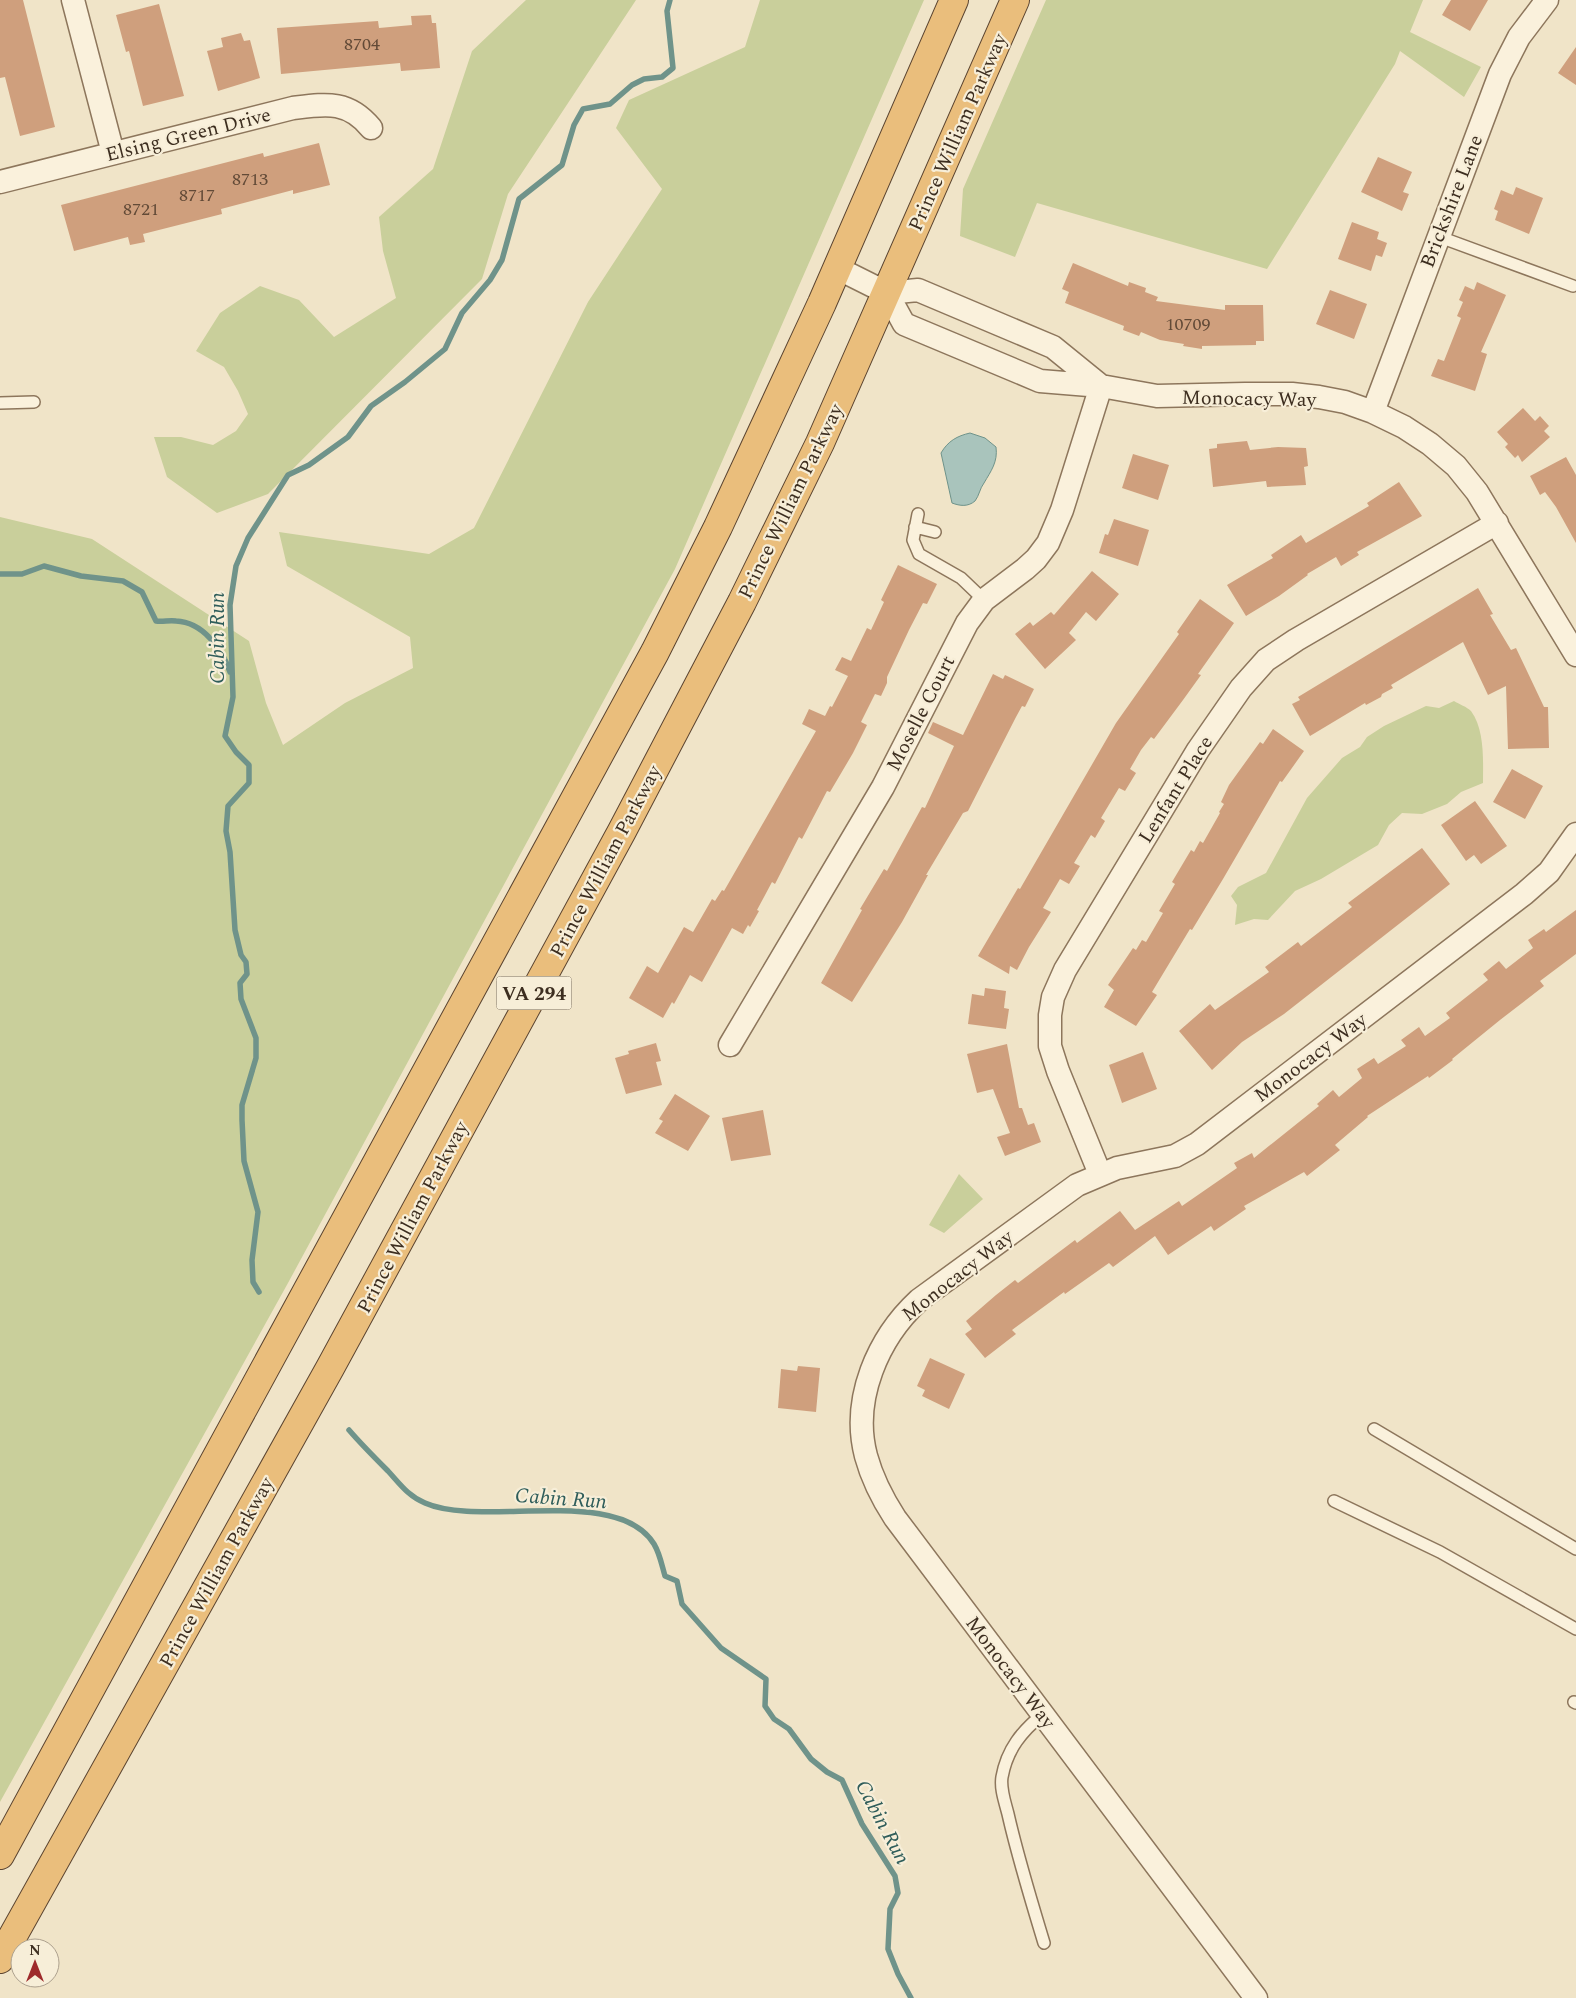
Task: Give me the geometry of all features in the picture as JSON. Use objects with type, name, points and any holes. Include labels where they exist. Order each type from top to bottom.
[{"type":"highway","name":"VA 294","points":[[0,1855],[655,652],[718,527],[837,268],[954,0]]},
{"type":"highway","name":"Prince William Parkway","points":[[0,1959],[330,1368],[622,831],[742,602],[820,443],[1015,0]]},
{"type":"street","points":[[74,0],[113,152]]},
{"type":"street","name":"Brickshire Lane","points":[[1373,412],[1500,74],[1519,37],[1547,0]]},
{"type":"street","name":"Elsing Green Drive","points":[[0,182],[227,123],[314,106],[349,108],[361,115],[371,128]]},
{"type":"street","points":[[837,268],[886,293]]},
{"type":"street","name":"Monocacy Way","points":[[1102,386],[1053,347],[918,290],[886,293],[904,324],[1040,381],[1102,386],[1157,396],[1292,394],[1345,402],[1373,412],[1430,444],[1456,466],[1498,523],[1576,655]]},
{"type":"street","name":"Moselle Court","points":[[730,1045],[883,787],[958,639],[984,600],[1025,569],[1036,559],[1048,543],[1062,510],[1102,386]]},
{"type":"street","name":"Lenfant Place","points":[[1100,1174],[1053,1059],[1049,1034],[1053,997],[1065,970],[1193,759],[1241,688],[1266,660],[1279,650],[1498,523]]},
{"type":"street","name":"Monocacy Way","points":[[1256,1998],[894,1518],[878,1490],[865,1454],[862,1423],[864,1397],[881,1346],[900,1317],[919,1300],[1052,1201],[1100,1174],[1175,1156],[1197,1144],[1524,894],[1549,872],[1576,834]]},
{"type":"lane","points":[[1438,236],[1573,286]]},
{"type":"lane","points":[[0,403],[34,402]]},
{"type":"lane","points":[[918,514],[913,540],[919,554],[966,582],[984,600]]},
{"type":"lane","points":[[915,527],[935,532]]},
{"type":"lane","points":[[1374,1429],[1576,1549]]},
{"type":"lane","points":[[1334,1501],[1440,1552],[1576,1629]]},
{"type":"lane","points":[[1043,1714],[1027,1727],[1012,1746],[1002,1777],[1001,1788],[1016,1853],[1044,1943]]},
{"type":"green space","points":[[526,0],[636,0],[508,194],[482,279],[268,494],[217,513],[167,477],[154,437],[181,437],[213,445],[236,431],[248,414],[238,391],[224,367],[196,351],[220,313],[260,286],[299,300],[334,337],[396,298],[383,251],[379,217],[433,169],[472,51]]},
{"type":"green space","points":[[760,0],[924,0],[675,569],[288,1283],[0,1802],[0,517],[92,539],[249,641],[266,703],[283,745],[345,703],[413,668],[410,637],[287,566],[279,532],[429,554],[474,528],[588,302],[662,189],[616,128],[629,100],[745,47]]},
{"type":"green space","points":[[1046,0],[1423,0],[1410,32],[1481,67],[1464,97],[1400,51],[1395,64],[1267,269],[1037,203],[1015,257],[960,236],[963,189]]},
{"type":"green space","points":[[1454,701],[1471,711],[1479,727],[1482,746],[1483,783],[1461,792],[1447,804],[1422,814],[1402,813],[1389,825],[1378,845],[1321,879],[1295,891],[1268,920],[1254,919],[1235,925],[1237,905],[1231,896],[1238,887],[1266,873],[1307,798],[1342,758],[1360,747],[1367,737],[1384,726],[1426,706],[1439,708]]},
{"type":"green space","points":[[959,1174],[983,1199],[944,1233],[929,1225]]},
{"type":"water","points":[[970,433],[985,438],[996,447],[996,457],[978,497],[970,504],[961,505],[952,503],[941,453],[953,440]]},
{"type":"building","points":[[0,0],[23,0],[55,127],[20,136],[5,77],[0,78]]},
{"type":"building","points":[[1451,0],[1488,0],[1470,31],[1442,15]]},
{"type":"building","points":[[159,4],[184,96],[143,106],[129,51],[126,52],[116,15]]},
{"type":"building","points":[[431,15],[432,23],[436,23],[440,68],[401,71],[400,63],[281,74],[277,28],[378,21],[379,28],[412,25],[411,16]]},
{"type":"building","points":[[241,33],[244,41],[250,40],[260,78],[218,91],[207,51],[223,47],[221,38]]},
{"type":"building","points":[[1576,47],[1576,85],[1558,73]]},
{"type":"building","points":[[319,143],[330,185],[293,194],[293,190],[221,209],[222,214],[143,234],[145,242],[130,245],[128,237],[74,251],[61,205],[263,153],[264,157]]},
{"type":"building","points":[[1378,157],[1412,172],[1403,192],[1409,194],[1402,211],[1361,192]]},
{"type":"building","points":[[1516,187],[1543,198],[1529,234],[1495,220],[1498,211],[1494,209],[1501,190],[1513,195]]},
{"type":"building","points":[[1352,222],[1379,232],[1377,239],[1387,243],[1382,257],[1376,255],[1371,271],[1338,259]]},
{"type":"building","points":[[1073,263],[1128,286],[1129,282],[1146,288],[1145,292],[1158,297],[1156,301],[1225,310],[1225,305],[1263,305],[1264,341],[1256,341],[1256,345],[1202,346],[1202,349],[1160,340],[1141,332],[1139,336],[1123,330],[1124,326],[1065,303],[1069,292],[1062,289]]},
{"type":"building","points":[[1477,282],[1506,295],[1481,352],[1487,354],[1475,391],[1431,376],[1438,359],[1444,361],[1461,318],[1457,316],[1463,302],[1459,300],[1465,286],[1474,290]]},
{"type":"building","points":[[1330,290],[1367,304],[1354,339],[1316,324]]},
{"type":"building","points":[[1523,408],[1535,421],[1540,416],[1549,426],[1544,431],[1550,437],[1522,462],[1518,455],[1515,458],[1505,447],[1508,444],[1497,432]]},
{"type":"building","points":[[1247,441],[1250,450],[1278,447],[1306,448],[1308,466],[1304,467],[1306,485],[1267,487],[1266,481],[1213,487],[1209,449],[1217,448],[1217,444]]},
{"type":"building","points":[[1133,454],[1169,465],[1158,500],[1122,488]]},
{"type":"building","points":[[1566,457],[1576,475],[1576,543],[1556,507],[1545,492],[1540,495],[1530,476]]},
{"type":"building","points":[[1399,482],[1422,516],[1357,552],[1359,555],[1341,566],[1336,557],[1307,574],[1279,596],[1246,616],[1227,585],[1273,558],[1271,555],[1301,535],[1306,543],[1369,506],[1367,503]]},
{"type":"building","points":[[1114,519],[1149,530],[1138,566],[1099,553],[1105,534],[1108,535]]},
{"type":"building","points":[[898,565],[937,584],[927,604],[923,603],[909,630],[887,677],[887,683],[881,696],[875,694],[861,722],[867,725],[853,753],[830,792],[827,791],[802,839],[799,837],[775,884],[772,882],[750,927],[748,925],[743,934],[732,928],[702,982],[690,975],[674,1004],[672,1002],[663,1018],[629,998],[647,966],[658,973],[684,927],[693,932],[712,899],[715,901],[722,890],[724,891],[816,731],[802,724],[809,709],[825,716],[830,706],[832,707],[848,676],[835,670],[842,657],[851,661],[867,628],[871,630],[884,602],[881,600]]},
{"type":"building","points":[[1092,571],[1119,594],[1096,621],[1086,612],[1069,633],[1076,640],[1045,669],[1015,634],[1030,622],[1033,626],[1051,612],[1054,615]]},
{"type":"building","points":[[1478,588],[1493,614],[1490,615],[1511,650],[1516,648],[1544,707],[1548,707],[1549,748],[1508,749],[1506,686],[1488,695],[1463,642],[1391,685],[1393,688],[1382,694],[1381,697],[1366,705],[1365,703],[1310,736],[1292,704],[1300,700],[1298,697]]},
{"type":"building","points":[[1200,599],[1234,623],[1198,674],[1201,675],[1183,700],[1154,739],[1151,737],[1141,750],[1130,769],[1136,773],[1125,791],[1119,788],[1101,818],[1105,821],[1095,838],[1091,835],[1074,863],[1080,866],[1069,884],[1060,879],[1043,908],[1051,912],[1017,970],[1010,966],[1009,974],[978,956],[1018,888],[1020,889],[1116,723],[1179,634],[1177,632]]},
{"type":"building","points":[[993,674],[1003,679],[1005,675],[1034,689],[1025,707],[1022,706],[1016,717],[968,811],[963,813],[926,875],[928,875],[902,922],[852,1002],[821,983],[862,910],[860,909],[884,869],[887,871],[922,807],[925,808],[954,746],[928,733],[933,722],[963,735]]},
{"type":"building","points":[[1273,729],[1304,751],[1282,782],[1280,781],[1223,879],[1152,992],[1157,995],[1136,1026],[1104,1007],[1114,990],[1108,985],[1133,948],[1136,950],[1142,940],[1146,942],[1163,913],[1159,911],[1175,884],[1172,882],[1191,850],[1194,852],[1200,841],[1203,843],[1220,813],[1224,804],[1221,802],[1229,785],[1260,742],[1263,744]]},
{"type":"building","points":[[1512,769],[1543,786],[1525,819],[1493,802]]},
{"type":"building","points":[[1475,801],[1507,846],[1481,864],[1474,855],[1466,861],[1441,825]]},
{"type":"building","points":[[1422,848],[1450,884],[1284,1014],[1242,1042],[1212,1070],[1179,1031],[1210,1004],[1215,1010],[1269,972],[1265,967],[1298,942],[1301,946],[1352,907],[1348,903]]},
{"type":"building","points":[[1576,910],[1576,954],[1540,981],[1544,986],[1429,1078],[1428,1076],[1367,1116],[1335,1145],[1340,1150],[1307,1176],[1304,1172],[1244,1206],[1246,1209],[1214,1231],[1211,1226],[1168,1255],[1155,1236],[1113,1267],[1109,1263],[1065,1294],[1064,1292],[1012,1330],[1016,1334],[985,1358],[965,1334],[972,1329],[966,1321],[996,1295],[1015,1280],[1018,1283],[1075,1240],[1077,1243],[1120,1211],[1135,1230],[1179,1201],[1182,1206],[1237,1168],[1234,1163],[1252,1153],[1254,1158],[1319,1106],[1317,1104],[1333,1090],[1339,1097],[1362,1078],[1357,1069],[1374,1058],[1378,1064],[1406,1046],[1401,1040],[1419,1027],[1425,1036],[1450,1018],[1446,1013],[1488,980],[1483,974],[1499,961],[1506,969],[1533,948],[1528,940],[1544,929],[1546,932]]},
{"type":"building","points":[[985,988],[1006,991],[1004,1008],[1009,1009],[1006,1029],[968,1024],[972,994],[984,996]]},
{"type":"building","points":[[656,1043],[661,1061],[656,1062],[662,1085],[626,1094],[615,1058],[629,1054],[628,1051]]},
{"type":"building","points":[[1007,1044],[1019,1108],[1022,1108],[1028,1125],[1034,1123],[1041,1142],[1005,1156],[997,1137],[1010,1133],[993,1089],[977,1093],[967,1054]]},
{"type":"building","points":[[1143,1052],[1157,1089],[1122,1103],[1109,1065]]},
{"type":"building","points":[[675,1094],[710,1116],[688,1151],[655,1133],[663,1121],[659,1119]]},
{"type":"building","points":[[763,1110],[771,1155],[731,1161],[722,1118]]},
{"type":"building","points":[[930,1358],[965,1374],[949,1409],[922,1396],[925,1390],[917,1386]]},
{"type":"building","points":[[798,1366],[820,1368],[816,1412],[778,1408],[781,1369],[797,1371]]},
{"type":"waterway","name":"Cabin Run","points":[[259,1292],[253,1282],[252,1260],[258,1212],[244,1161],[242,1120],[242,1105],[256,1058],[256,1038],[241,999],[240,983],[247,974],[246,962],[241,955],[235,930],[230,852],[226,831],[228,806],[249,783],[249,765],[236,752],[225,736],[233,697],[230,605],[236,566],[248,538],[288,475],[309,465],[348,437],[371,406],[405,382],[445,349],[462,313],[490,280],[502,260],[519,199],[562,165],[574,125],[583,109],[610,104],[632,85],[644,79],[662,77],[673,68],[667,11],[670,0]]},
{"type":"waterway","points":[[0,574],[22,574],[44,566],[81,576],[123,581],[142,592],[156,621],[186,623],[195,626],[203,632],[217,646],[230,672]]},
{"type":"waterway","name":"Cabin Run","points":[[349,1430],[405,1489],[425,1503],[449,1510],[479,1512],[580,1512],[611,1516],[636,1526],[654,1544],[665,1576],[677,1581],[682,1604],[721,1648],[766,1679],[765,1706],[774,1719],[789,1729],[811,1759],[827,1772],[842,1780],[862,1824],[895,1876],[898,1893],[890,1909],[888,1949],[898,1974],[911,1998]]}]
